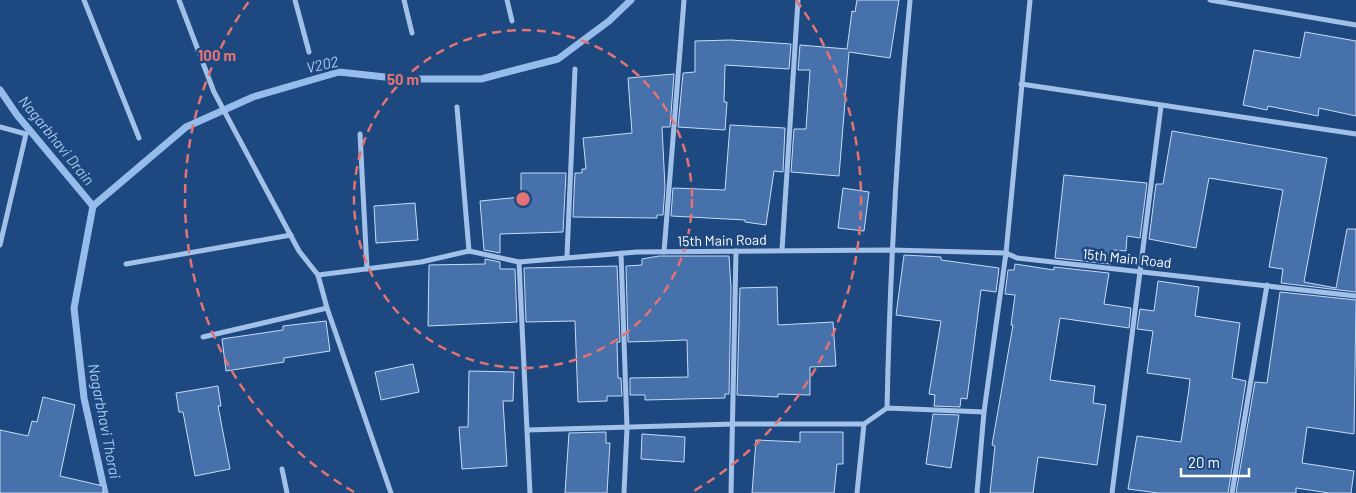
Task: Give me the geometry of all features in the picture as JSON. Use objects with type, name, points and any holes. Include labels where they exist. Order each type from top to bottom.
[{"type":"street","points":[[84,0],[139,138]]},
{"type":"street","points":[[179,0],[219,100],[229,120],[299,251],[318,275],[327,308],[391,493]]},
{"type":"street","points":[[295,0],[309,52]]},
{"type":"street","points":[[404,0],[412,33]]},
{"type":"street","points":[[507,0],[512,21]]},
{"type":"street","points":[[664,252],[684,0]]},
{"type":"street","points":[[782,250],[798,0]]},
{"type":"street","points":[[887,408],[891,250],[910,0]]},
{"type":"street","points":[[977,493],[984,412],[1006,253],[1030,0]]},
{"type":"street","points":[[1210,0],[1356,25]]},
{"type":"street","points":[[567,256],[575,69]]},
{"type":"street","points":[[1021,84],[1356,134]]},
{"type":"street","points":[[1112,493],[1161,106]]},
{"type":"street","points":[[457,107],[469,251]]},
{"type":"street","points":[[0,126],[26,134],[0,245]]},
{"type":"street","points":[[360,134],[367,269]]},
{"type":"street","points":[[126,264],[291,235]]},
{"type":"street","name":"15th Main Road","points":[[318,275],[421,262],[469,251],[519,262],[567,256],[621,253],[891,250],[1006,253],[1017,258],[1139,270],[1356,296]]},
{"type":"street","points":[[731,493],[734,424],[736,251]]},
{"type":"street","points":[[621,253],[627,428],[624,493]]},
{"type":"street","points":[[519,262],[530,493]]},
{"type":"street","points":[[1232,493],[1267,285]]},
{"type":"street","points":[[203,337],[327,308]]},
{"type":"street","points":[[527,430],[734,424],[864,424],[887,408],[984,412]]},
{"type":"street","points":[[858,493],[864,424]]},
{"type":"street","points":[[282,469],[286,493]]},
{"type":"building","points":[[857,0],[899,0],[890,58],[849,52],[839,176],[791,172],[794,129],[806,129],[810,70],[798,70],[800,45],[847,49],[852,11],[855,12]]},
{"type":"building","points":[[1305,32],[1356,41],[1356,116],[1319,108],[1318,116],[1268,106],[1267,110],[1243,105],[1254,50],[1300,58]]},
{"type":"building","points":[[731,40],[791,44],[789,69],[725,65],[724,102],[727,102],[725,130],[678,127],[683,73],[695,72],[695,41]]},
{"type":"building","points":[[674,74],[670,127],[662,127],[665,187],[663,215],[657,215],[657,218],[573,217],[575,173],[582,173],[582,169],[586,169],[583,138],[632,133],[628,78]]},
{"type":"building","points":[[730,125],[785,128],[783,172],[774,171],[766,225],[745,222],[745,220],[671,216],[673,188],[725,190]]},
{"type":"building","points":[[1172,131],[1327,158],[1304,282],[1336,288],[1347,229],[1356,229],[1356,292],[1281,283],[1283,269],[1269,267],[1283,190],[1209,178],[1196,248],[1149,239],[1156,184],[1163,184]]},
{"type":"building","points":[[521,173],[566,173],[563,232],[500,234],[500,253],[484,250],[480,201],[521,197]]},
{"type":"building","points":[[1064,175],[1147,183],[1140,238],[1127,236],[1126,251],[1113,250],[1111,264],[1055,258]]},
{"type":"building","points":[[843,188],[869,192],[864,231],[838,228]]},
{"type":"building","points":[[415,203],[418,240],[376,243],[374,206]]},
{"type":"building","points":[[904,255],[941,257],[941,260],[999,268],[996,292],[981,290],[967,399],[961,398],[960,407],[934,406],[935,395],[929,394],[941,321],[896,315]]},
{"type":"building","points":[[659,256],[729,256],[731,288],[729,394],[725,394],[725,398],[645,400],[645,395],[630,395],[630,378],[688,377],[687,340],[628,342],[626,266],[642,265],[642,259]]},
{"type":"building","points":[[485,259],[500,262],[500,269],[515,269],[517,322],[428,326],[429,265],[485,264]]},
{"type":"building","points":[[1015,264],[1054,270],[1054,267],[1109,273],[1104,304],[1131,308],[1129,328],[1060,318],[1050,380],[1095,386],[1093,403],[1106,405],[1097,465],[1038,457],[1033,493],[990,493],[995,446],[992,445],[1013,325],[1011,325],[1015,295],[1005,294],[1008,270],[1014,270]]},
{"type":"building","points":[[617,266],[620,342],[617,342],[618,378],[621,378],[622,396],[607,396],[607,401],[578,402],[575,321],[526,322],[524,268]]},
{"type":"building","points":[[1158,281],[1199,287],[1195,316],[1240,323],[1232,378],[1246,381],[1228,493],[1158,493],[1128,489],[1137,436],[1181,442],[1189,389],[1190,379],[1147,373],[1153,331],[1137,329],[1140,309],[1154,311]]},
{"type":"building","points":[[777,287],[778,325],[833,322],[836,366],[810,367],[810,395],[778,394],[778,397],[737,395],[740,288]]},
{"type":"building","points":[[1280,292],[1356,300],[1354,434],[1307,427],[1302,463],[1354,471],[1351,493],[1329,493],[1296,488],[1296,493],[1236,493],[1255,382],[1267,383]]},
{"type":"building","points":[[326,321],[330,351],[284,358],[284,362],[226,371],[222,339],[283,330],[283,326]]},
{"type":"building","points":[[413,364],[419,392],[381,400],[375,372]]},
{"type":"building","points":[[469,371],[514,372],[513,401],[503,401],[507,466],[462,469],[459,427],[468,427]]},
{"type":"building","points":[[218,386],[221,406],[218,406],[230,469],[195,476],[183,412],[179,412],[176,393]]},
{"type":"building","points":[[43,397],[75,405],[60,476],[103,486],[103,493],[0,493],[0,430],[28,436],[32,421],[37,422]]},
{"type":"building","points":[[933,414],[959,415],[951,468],[926,464]]},
{"type":"building","points":[[606,432],[606,443],[610,443],[607,493],[565,493],[569,433]]},
{"type":"building","points":[[800,432],[843,432],[843,464],[837,464],[834,493],[752,493],[756,440],[800,442]]},
{"type":"building","points":[[642,434],[685,437],[684,462],[641,459]]},
{"type":"waterway","name":"V202","points":[[93,206],[186,127],[253,97],[339,72],[403,79],[481,79],[558,59],[609,21],[631,0]]},
{"type":"waterway","name":"Nagarbhavi Drain","points":[[0,90],[17,115],[93,206]]},
{"type":"waterway","name":"Nagarbhavi Thorai","points":[[93,206],[74,308],[84,398],[105,493]]}]
